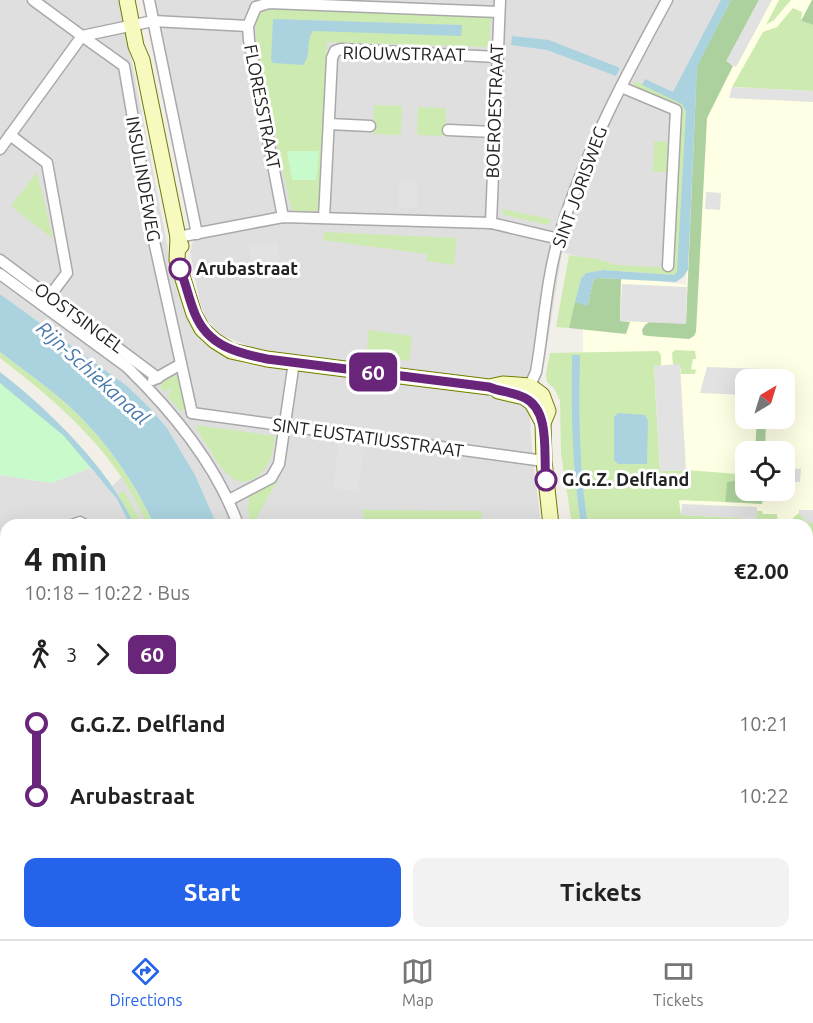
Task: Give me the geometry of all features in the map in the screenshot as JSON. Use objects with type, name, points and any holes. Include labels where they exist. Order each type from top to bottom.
[{"type":"main road","name":"INSULINDEWEG","points":[[127,0],[142,24]]},
{"type":"main road","name":"INSULINDEWEG","points":[[136,0],[145,48],[142,60],[178,237],[186,259],[185,281],[194,314],[202,329],[231,351],[267,359],[489,387],[503,384],[527,392]]},
{"type":"main road","points":[[527,392],[542,395],[548,411],[543,423],[544,461],[550,519]]},
{"type":"street","name":"INSULINDEWEG","points":[[33,0],[124,66],[154,241],[192,413]]},
{"type":"street","name":"INSULINDEWEG","points":[[149,0],[142,24],[197,234]]},
{"type":"street","name":"BOEROESTRAAT","points":[[491,223],[500,0]]},
{"type":"street","name":"SINT JORISWEG","points":[[527,392],[536,372],[559,238],[585,164],[621,87],[667,0]]},
{"type":"street","points":[[254,4],[416,5],[499,12]]},
{"type":"street","name":"FLORESSTRAAT","points":[[254,4],[248,26],[283,217]]},
{"type":"street","points":[[0,149],[82,36],[142,24],[248,26]]},
{"type":"street","name":"RIOUWSTRAAT","points":[[324,218],[334,51],[341,49],[497,57]]},
{"type":"street","points":[[621,87],[676,110],[668,266]]},
{"type":"street","points":[[329,124],[370,126]]},
{"type":"street","points":[[448,130],[494,132]]},
{"type":"street","points":[[10,135],[47,163],[67,273],[47,301]]},
{"type":"street","points":[[178,237],[283,217],[491,223],[559,238]]},
{"type":"street","name":"OOSTSINGEL","points":[[0,260],[127,367],[145,385],[206,463],[229,500],[236,519]]},
{"type":"street","name":"OOSTSINGEL","points":[[0,274],[47,301],[158,378]]},
{"type":"street","points":[[229,500],[271,478],[276,472],[294,362]]},
{"type":"street","points":[[145,385],[181,364]]},
{"type":"street","points":[[177,423],[192,413]]},
{"type":"street","name":"SINT EUSTATIUSSTRAAT","points":[[192,413],[544,461]]},
{"type":"shaded area","points":[[0,0],[120,0],[170,259],[202,340],[218,352],[245,364],[315,370],[515,397],[529,408],[540,519],[214,519],[195,475],[167,428],[149,407],[127,386],[0,294]]},
{"type":"shaded area","points":[[146,0],[727,0],[691,105],[679,280],[671,281],[562,252],[542,376],[526,383],[253,348],[221,335],[207,320],[200,303],[190,252],[193,241],[150,30]]},
{"type":"shaded area","points":[[733,0],[813,0],[813,519],[592,519],[583,476],[583,316],[588,272],[686,285],[702,62]]},
{"type":"shaded area","points":[[759,0],[772,0],[736,67],[726,61]]},
{"type":"shaded area","points":[[732,87],[813,91],[813,102],[729,98]]},
{"type":"shaded area","points":[[25,139],[53,161],[73,270],[71,270],[53,169],[23,141]]},
{"type":"shaded area","points":[[399,179],[418,180],[417,208],[398,207]]},
{"type":"shaded area","points":[[706,192],[721,193],[720,210],[705,209]]},
{"type":"shaded area","points":[[277,242],[280,258],[272,260],[268,266],[253,270],[249,246]]},
{"type":"shaded area","points":[[622,284],[687,287],[686,324],[620,321]]},
{"type":"shaded area","points":[[680,364],[686,470],[660,471],[654,366]]},
{"type":"shaded area","points":[[707,367],[765,369],[735,369],[735,395],[700,393]]},
{"type":"shaded area","points":[[338,444],[364,447],[358,492],[333,488]]},
{"type":"shaded area","points":[[90,468],[109,489],[125,474],[151,519],[0,519],[0,475],[51,483]]},
{"type":"shaded area","points":[[795,469],[801,469],[800,482],[795,482]]},
{"type":"shaded area","points":[[682,504],[757,507],[757,519],[681,515]]},
{"type":"shaded area","points":[[799,510],[813,510],[813,519],[804,519]]},
{"type":"green space","points":[[731,0],[759,0],[727,61],[733,66],[707,118],[696,332],[689,339],[643,335],[642,330],[649,322],[686,323],[697,66]]},
{"type":"green space","points":[[779,0],[791,0],[774,20],[766,25]]},
{"type":"green space","points":[[813,0],[813,25],[801,21]]},
{"type":"green space","points":[[261,7],[491,15],[489,47],[327,42],[321,204],[317,211],[292,212],[257,53],[255,12]],"holes":[[[273,19],[461,25],[313,31],[309,35],[303,65],[273,62]]]},
{"type":"green space","points":[[793,8],[802,12],[801,21],[813,25],[813,91],[732,87],[763,32],[777,27]]},
{"type":"green space","points":[[636,81],[682,104],[686,111],[679,268],[674,275],[603,270],[586,273],[581,278],[569,328],[556,327],[569,255],[617,265],[671,268],[679,110],[633,87]]},
{"type":"green space","points":[[374,105],[402,106],[401,135],[373,134]]},
{"type":"green space","points":[[418,107],[446,108],[445,136],[417,135]]},
{"type":"green space","points":[[654,141],[669,142],[668,172],[653,172]]},
{"type":"green space","points":[[287,151],[319,151],[316,180],[292,180]]},
{"type":"green space","points":[[37,172],[53,239],[11,206]]},
{"type":"green space","points":[[502,209],[551,219],[548,225],[503,215]]},
{"type":"green space","points":[[324,232],[457,238],[454,265],[426,261],[427,254],[323,240]]},
{"type":"green space","points":[[597,278],[621,279],[620,321],[630,322],[626,334],[569,328],[575,302],[588,305],[593,281]]},
{"type":"green space","points":[[369,330],[412,336],[409,361],[366,355]]},
{"type":"green space","points":[[675,350],[695,351],[696,359],[693,359],[691,369],[696,370],[695,374],[681,374],[680,365],[673,365],[672,353]]},
{"type":"green space","points":[[658,351],[661,355],[661,366],[654,366],[660,471],[686,470],[735,474],[735,481],[727,482],[725,502],[679,500],[681,515],[756,519],[587,519],[580,445],[579,355],[572,355],[574,461],[580,519],[571,519],[561,453],[560,401],[554,388],[547,382],[546,374],[550,353]]},
{"type":"green space","points":[[0,352],[57,396],[98,436],[125,472],[151,519],[144,519],[120,475],[85,432],[44,393],[0,358]]},
{"type":"green space","points":[[0,372],[26,393],[61,427],[94,464],[90,468],[51,483],[0,475]]},
{"type":"green space","points":[[178,372],[187,406],[181,412],[167,395],[172,391],[170,388],[165,392],[160,387],[163,380]]},
{"type":"green space","points":[[196,425],[275,436],[268,463],[263,471],[246,482],[232,478],[215,458]]},
{"type":"green space","points":[[756,429],[766,429],[765,441],[756,441]]},
{"type":"green space","points":[[279,478],[256,519],[250,519],[249,497]]},
{"type":"green space","points":[[735,481],[735,501],[762,501],[762,504],[725,502],[727,482]]},
{"type":"green space","points":[[124,491],[140,519],[131,519],[118,494]]},
{"type":"green space","points":[[362,510],[482,511],[481,519],[364,519]]},
{"type":"green space","points":[[757,511],[762,511],[763,514],[777,514],[777,519],[756,519]]},
{"type":"green space","points":[[799,513],[804,519],[793,519]]},
{"type":"water","points":[[721,0],[731,0],[697,67],[688,270],[676,282],[597,278],[593,281],[588,306],[575,302],[581,278],[586,273],[603,270],[674,275],[677,272],[686,111],[682,104],[642,85],[645,79],[673,92]]},
{"type":"water","points":[[273,19],[462,25],[461,36],[313,31],[303,65],[273,63],[271,59]]},
{"type":"water","points":[[512,36],[549,40],[620,68],[616,76],[547,50],[511,45]]},
{"type":"water","name":"Rijn-Schiekanaal","points":[[0,294],[127,386],[149,407],[167,428],[195,475],[214,519],[151,519],[125,472],[98,436],[57,396],[0,352]]},
{"type":"water","points":[[572,355],[580,355],[581,462],[587,519],[580,519],[572,419]]},
{"type":"water","points":[[0,372],[38,404],[76,441],[110,483],[131,519],[127,519],[117,499],[64,436],[0,383]]},
{"type":"water","points":[[618,413],[645,415],[648,421],[647,464],[618,464],[614,460],[614,417]]},
{"type":"bus line","name":"60","points":[[180,269],[194,314],[202,329],[231,351],[267,359],[489,387],[524,397],[538,411],[543,423],[546,480]]},
{"type":"place","name":"Arubastraat","points":[[180,269]]},
{"type":"place","name":"G.G.Z. Delfland","points":[[546,480]]}]
